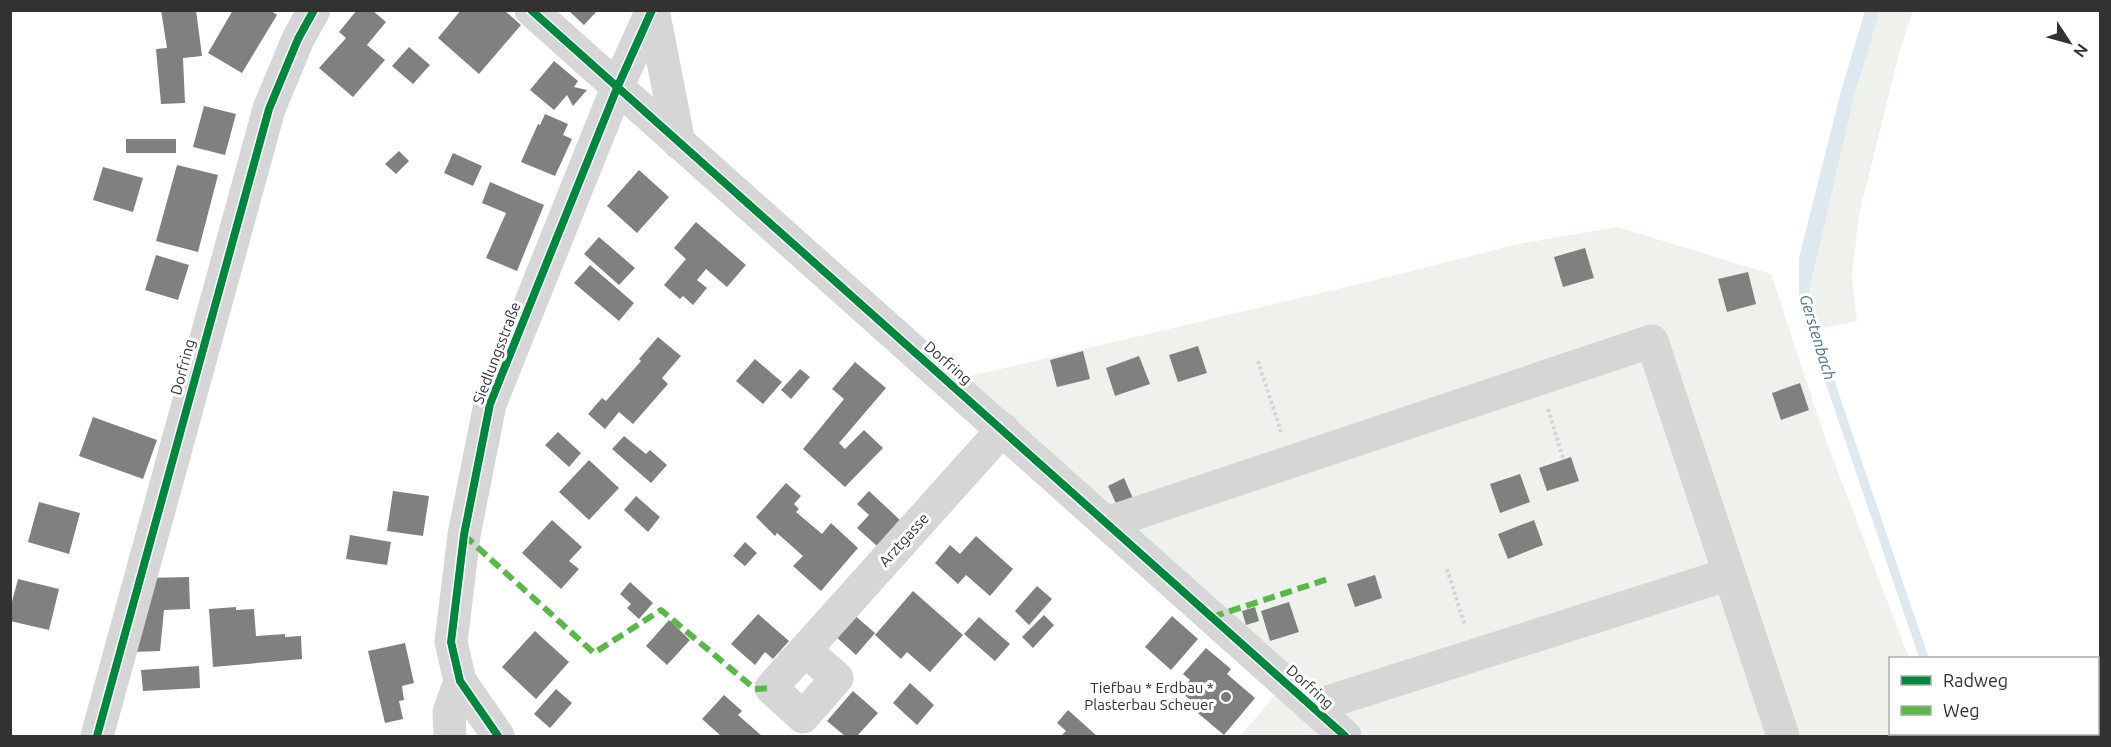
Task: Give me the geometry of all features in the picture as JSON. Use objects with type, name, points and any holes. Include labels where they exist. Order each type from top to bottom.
[{"type":"street","name":"Dorfring","points":[[97,736],[269,109],[298,39],[314,10]]},
{"type":"street","name":"Dorfring","points":[[531,10],[1345,736]]},
{"type":"street","name":"Siedlungsstraße","points":[[498,736],[460,681],[451,642],[464,535],[490,404],[617,88],[652,10]]},
{"type":"street","points":[[652,10],[679,143]]},
{"type":"street","points":[[1107,523],[1652,341],[1783,736]]},
{"type":"street","name":"Arztgasse","points":[[805,650],[1003,429]]},
{"type":"street","points":[[1312,707],[1730,574]]},
{"type":"street","points":[[450,736],[449,712],[460,681]]},
{"type":"path","points":[[1258,361],[1290,461]]},
{"type":"path","points":[[1542,377],[1550,399],[1547,410],[1563,458]]},
{"type":"path","points":[[1447,569],[1475,656]]},
{"type":"shaded area","points":[[1865,11],[1880,11],[1854,97],[1809,293],[1816,343],[1799,294],[1799,258],[1841,91]]},
{"type":"shaded area","points":[[1880,11],[1913,11],[1900,50],[1859,215],[1852,276],[1857,321],[1815,330],[1809,294],[1854,97]]},
{"type":"shaded area","points":[[1618,227],[1771,274],[1827,443],[1909,657],[1889,657],[1889,735],[1939,736],[1359,736],[962,378],[1513,245]]},
{"type":"shaded area","points":[[1279,691],[1329,736],[1240,736]]},
{"type":"building","points":[[161,10],[196,10],[202,56],[183,58],[185,103],[161,104],[156,49],[167,48]]},
{"type":"building","points":[[233,10],[270,10],[277,15],[242,73],[208,53]]},
{"type":"building","points":[[357,10],[372,10],[386,22],[367,45],[385,60],[353,97],[319,68],[346,38],[339,32]]},
{"type":"building","points":[[461,10],[504,10],[521,25],[479,74],[438,38]]},
{"type":"building","points":[[568,10],[598,10],[584,25]]},
{"type":"building","points":[[409,47],[430,65],[413,84],[392,66]]},
{"type":"building","points":[[554,61],[578,81],[574,87],[587,90],[573,106],[567,95],[554,110],[530,90]]},
{"type":"building","points":[[204,106],[236,114],[225,155],[193,147]]},
{"type":"building","points":[[545,114],[568,124],[563,135],[572,139],[555,176],[521,162]]},
{"type":"building","points":[[126,139],[176,139],[176,153],[126,153]]},
{"type":"building","points":[[399,151],[409,161],[396,174],[385,164]]},
{"type":"building","points":[[453,153],[482,166],[473,186],[444,173]]},
{"type":"building","points":[[177,165],[218,175],[198,252],[156,241]]},
{"type":"building","points":[[103,167],[143,178],[133,212],[93,200]]},
{"type":"building","points":[[639,170],[669,197],[637,233],[607,206]]},
{"type":"building","points":[[490,182],[544,205],[517,271],[486,258],[506,213],[482,203]]},
{"type":"building","points":[[696,222],[746,265],[727,287],[706,269],[697,280],[707,288],[693,305],[683,296],[680,299],[664,285],[686,259],[674,248]]},
{"type":"building","points":[[599,237],[635,268],[619,285],[584,254]]},
{"type":"building","points":[[1585,248],[1594,278],[1563,287],[1554,257]]},
{"type":"building","points":[[156,255],[189,265],[178,300],[145,290]]},
{"type":"building","points":[[590,265],[634,303],[619,321],[574,283]]},
{"type":"building","points":[[1748,272],[1756,304],[1727,312],[1718,279]]},
{"type":"building","points":[[658,337],[681,356],[662,378],[668,384],[633,424],[619,412],[605,429],[588,414],[602,398],[606,401],[641,361],[639,359]]},
{"type":"building","points":[[1198,346],[1207,373],[1178,382],[1169,355]]},
{"type":"building","points":[[1083,351],[1090,379],[1057,387],[1050,360]]},
{"type":"building","points":[[1139,356],[1150,384],[1115,396],[1106,368]]},
{"type":"building","points":[[755,359],[782,382],[763,404],[736,381]]},
{"type":"building","points":[[855,362],[886,388],[839,443],[845,449],[864,430],[883,448],[845,487],[803,449],[844,399],[832,389]]},
{"type":"building","points":[[800,369],[810,377],[791,399],[781,390]]},
{"type":"building","points":[[1800,383],[1809,410],[1781,420],[1772,393]]},
{"type":"building","points":[[93,417],[157,440],[143,479],[79,456]]},
{"type":"building","points":[[558,432],[581,453],[569,467],[545,445]]},
{"type":"building","points":[[624,436],[646,454],[650,450],[667,465],[651,483],[612,449]]},
{"type":"building","points":[[1571,457],[1579,481],[1547,491],[1539,468]]},
{"type":"building","points":[[589,460],[619,488],[589,520],[559,492]]},
{"type":"building","points":[[1520,474],[1530,502],[1500,513],[1490,484]]},
{"type":"building","points":[[1124,478],[1135,503],[1119,510],[1108,486]]},
{"type":"building","points":[[786,483],[801,496],[794,504],[799,509],[796,512],[822,534],[831,523],[858,548],[821,591],[793,566],[803,556],[777,533],[775,536],[756,517]]},
{"type":"building","points":[[393,491],[429,496],[423,536],[387,531]]},
{"type":"building","points":[[869,491],[900,520],[877,546],[857,528],[869,515],[857,504]]},
{"type":"building","points":[[636,496],[660,517],[648,532],[624,510]]},
{"type":"building","points":[[39,502],[80,513],[69,554],[28,542]]},
{"type":"building","points":[[552,520],[582,547],[569,561],[579,569],[561,589],[522,553]]},
{"type":"building","points":[[1534,520],[1543,545],[1508,559],[1498,534]]},
{"type":"building","points":[[350,535],[391,542],[387,565],[346,559]]},
{"type":"building","points":[[976,536],[1013,569],[990,596],[966,575],[958,584],[935,563],[950,545],[960,554]]},
{"type":"building","points":[[745,542],[757,553],[745,566],[733,556]]},
{"type":"building","points":[[1375,575],[1382,598],[1355,607],[1347,584]]},
{"type":"building","points":[[189,577],[190,609],[164,610],[160,651],[132,652],[146,578]]},
{"type":"building","points":[[18,579],[59,589],[49,630],[10,621],[10,609]]},
{"type":"building","points":[[630,582],[653,603],[639,619],[627,608],[631,604],[620,594]]},
{"type":"building","points":[[1037,586],[1052,599],[1029,625],[1015,611]]},
{"type":"building","points":[[913,591],[963,635],[930,672],[907,652],[901,659],[875,635]]},
{"type":"building","points":[[1289,602],[1299,632],[1270,641],[1261,611]]},
{"type":"building","points":[[236,607],[236,610],[254,609],[256,636],[285,634],[285,637],[301,636],[302,659],[213,667],[209,609]]},
{"type":"building","points":[[1255,607],[1259,621],[1246,625],[1242,611]]},
{"type":"building","points":[[852,613],[875,633],[856,655],[834,635]]},
{"type":"building","points":[[758,614],[789,641],[773,659],[765,652],[755,665],[731,644]]},
{"type":"building","points":[[1044,615],[1054,625],[1033,648],[1022,637]]},
{"type":"building","points":[[1172,616],[1198,639],[1171,670],[1145,647]]},
{"type":"building","points":[[979,617],[1010,644],[995,661],[964,634]]},
{"type":"building","points":[[669,620],[690,640],[667,665],[646,646]]},
{"type":"building","points":[[535,631],[569,662],[536,699],[502,667]]},
{"type":"building","points":[[405,643],[414,683],[402,686],[404,700],[399,701],[403,719],[385,723],[368,651]]},
{"type":"building","points":[[1206,648],[1231,669],[1227,674],[1255,698],[1224,735],[1193,709],[1196,705],[1180,691],[1190,680],[1183,674]]},
{"type":"building","points":[[199,666],[200,688],[143,691],[141,670]]},
{"type":"building","points":[[910,683],[934,705],[917,725],[893,703]]},
{"type":"building","points":[[556,689],[572,703],[550,728],[534,714]]},
{"type":"building","points":[[853,691],[878,713],[857,736],[845,736],[827,721]]},
{"type":"building","points":[[724,695],[742,711],[738,715],[762,736],[721,736],[702,719]]},
{"type":"building","points":[[1068,710],[1097,736],[1061,736],[1066,731],[1057,723]]},
{"type":"waterway","name":"Gerstenbach","points":[[1813,332],[1924,657]]},
{"type":"marked path","points":[[464,535],[594,653],[661,610],[755,689],[771,688]]},
{"type":"marked path","points":[[1212,617],[1331,578]]},
{"type":"cycle path","points":[[97,736],[269,109],[298,39],[314,10]]},
{"type":"cycle path","points":[[531,10],[1345,736]]},
{"type":"cycle path","points":[[498,736],[460,681],[451,642],[464,535],[490,404],[617,88],[652,10]]},
{"type":"place","name":"Tiefbau * Erdbau * Plasterbau Scheuer","points":[[1226,697]]}]
